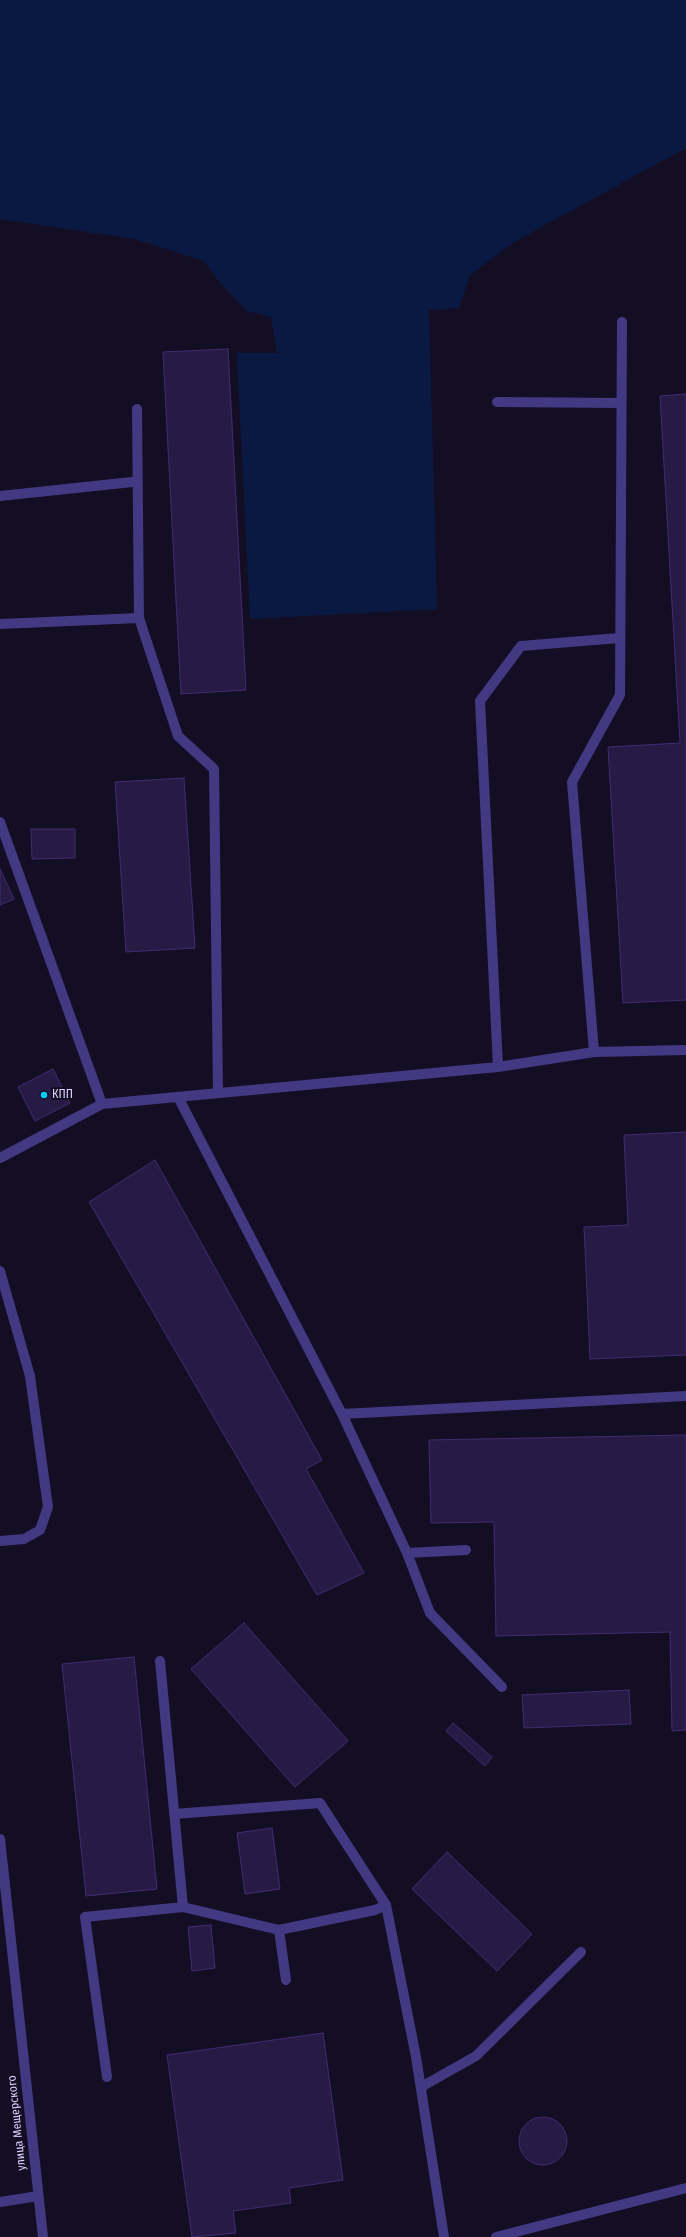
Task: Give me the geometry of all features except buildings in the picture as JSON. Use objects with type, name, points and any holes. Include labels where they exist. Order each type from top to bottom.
[{"type":"street","points":[[594,1052],[572,782],[620,695],[619,638],[622,322]]},
{"type":"street","points":[[497,402],[621,403]]},
{"type":"street","points":[[137,409],[139,618],[178,736],[214,769],[218,1093]]},
{"type":"street","points":[[0,496],[132,482]]},
{"type":"street","points":[[0,624],[139,618]]},
{"type":"street","points":[[498,1067],[480,701],[521,646],[619,638]]},
{"type":"street","points":[[0,822],[102,1104]]},
{"type":"street","points":[[0,1158],[102,1104],[498,1067],[594,1052],[686,1050]]},
{"type":"street","points":[[178,1097],[342,1414],[407,1553],[430,1613],[502,1687]]},
{"type":"street","points":[[0,1271],[30,1376],[48,1507],[40,1530],[24,1539],[0,1541]]},
{"type":"street","points":[[342,1414],[686,1396]]},
{"type":"street","points":[[407,1553],[466,1550]]},
{"type":"street","points":[[160,1661],[183,1907]]},
{"type":"street","points":[[174,1814],[320,1803],[386,1905],[421,2087],[444,2237]]},
{"type":"street","name":"улица Мещерского","points":[[0,1839],[43,2237]]},
{"type":"street","points":[[107,2077],[85,1917],[183,1907],[279,1930],[375,1910],[386,1905]]},
{"type":"street","points":[[279,1930],[286,1980]]},
{"type":"street","points":[[421,2087],[476,2056],[582,1952]]},
{"type":"street","points":[[496,2237],[686,2188]]},
{"type":"street","points":[[0,2202],[38,2196]]},
{"type":"water","points":[[0,0],[686,0],[686,148],[516,241],[470,275],[459,308],[429,310],[437,609],[250,619],[237,353],[277,353],[271,317],[247,311],[221,284],[204,261],[135,239],[0,219]]},
{"type":"place","name":"КПП","points":[[44,1095]]}]
